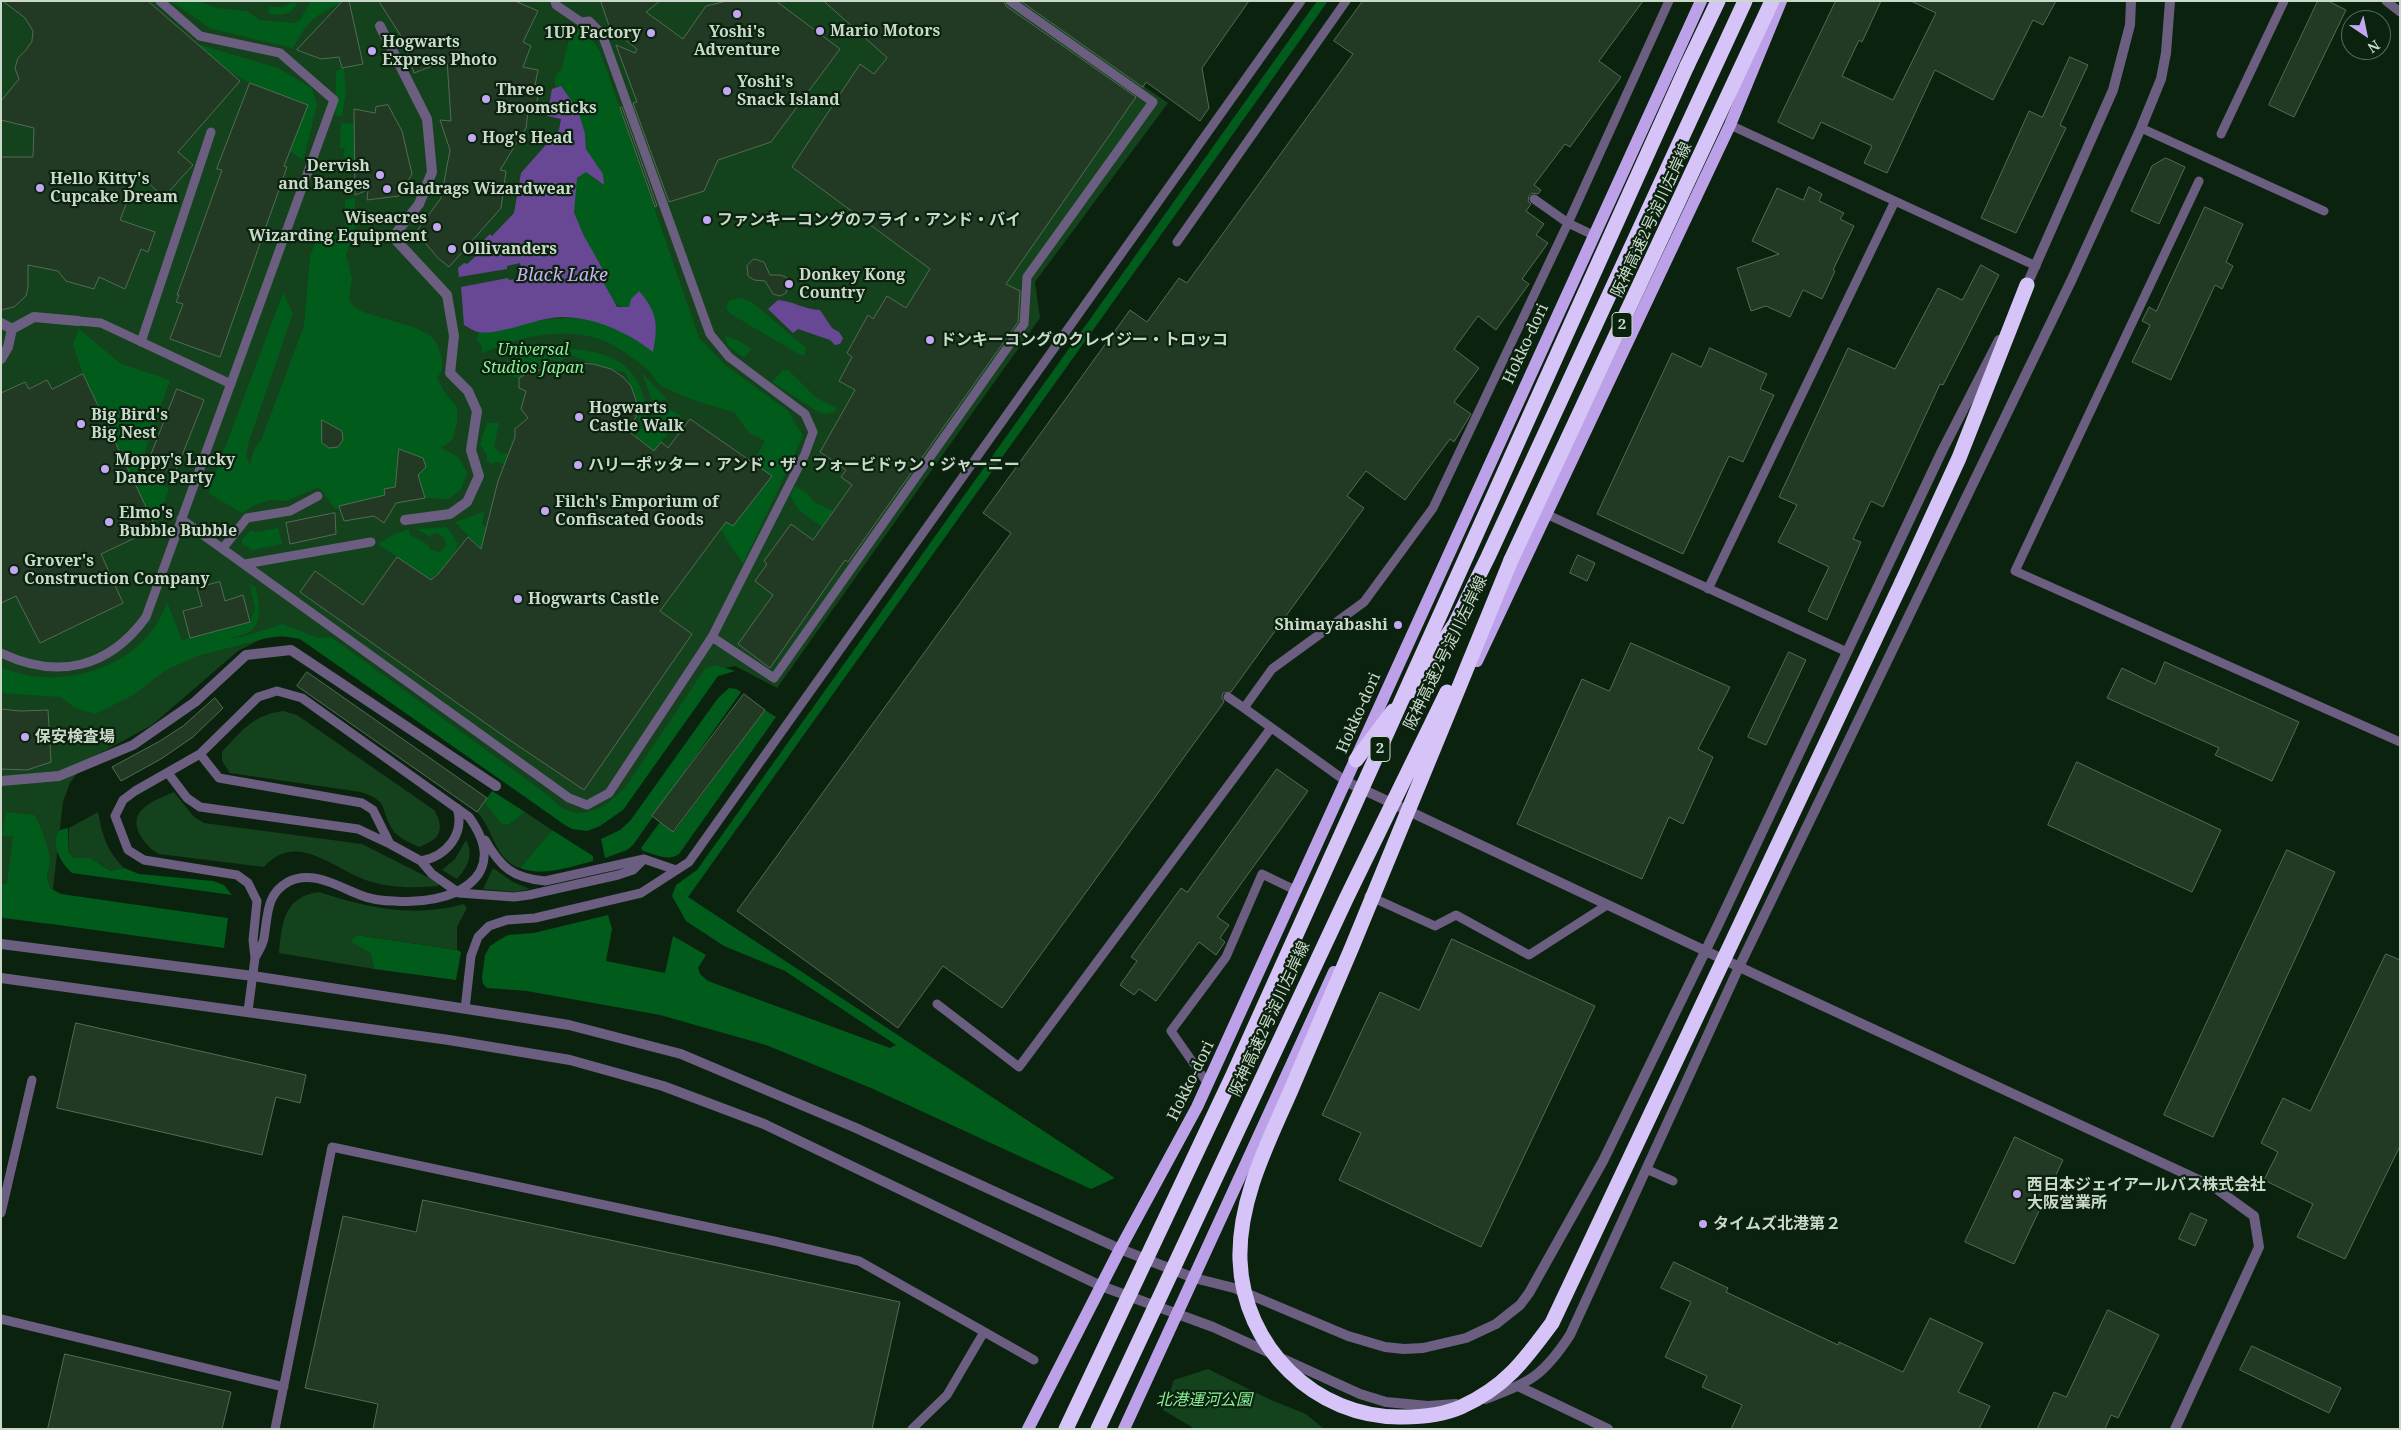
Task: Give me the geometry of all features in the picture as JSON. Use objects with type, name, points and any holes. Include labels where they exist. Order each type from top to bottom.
[{"type":"highway","name":"阪神高速2号淀川左岸線","points":[[1066,1429],[1233,1075],[1718,1]]},
{"type":"highway","points":[[1356,760],[1420,677],[1455,624],[1488,557],[1745,1]]},
{"type":"highway","name":"阪神高速2号淀川左岸線","points":[[1098,1429],[1346,899],[1511,560],[1772,1]]},
{"type":"highway","points":[[1732,90],[1780,1]]},
{"type":"highway","name":"2","points":[[1511,560],[1352,947],[1266,1147],[1242,1225],[1240,1261],[1244,1297],[1256,1326],[1271,1352],[1298,1381],[1326,1400],[1361,1412],[1391,1418],[1424,1417],[1459,1408],[1492,1390],[1522,1365],[1552,1323],[1959,458],[2027,285]]},
{"type":"main road","name":"Hokko-dori","points":[[1028,1429],[1208,1084],[1701,1]]},
{"type":"main road","points":[[1124,1429],[1407,810],[1730,125],[1780,1]]},
{"type":"street","points":[[1,944],[253,976],[465,1009],[569,1026],[681,1054],[856,1128],[1120,1250],[1194,1278],[1234,1288],[1348,1336],[1385,1347],[1404,1349],[1440,1345],[1466,1338],[1496,1324],[1520,1304],[1529,1293],[1594,1178],[1705,951],[1845,651],[1942,451],[2036,266],[2113,90],[2130,25],[2132,1]]},
{"type":"street","points":[[1,978],[248,1011],[449,1040],[570,1060],[663,1086],[764,1124],[1101,1286],[1178,1314],[1360,1394],[1386,1402],[1428,1406],[1479,1401],[1520,1387],[1551,1363],[1570,1334],[1739,967],[2072,279],[2141,128],[2163,71],[2169,28],[2170,1]]},
{"type":"street","points":[[380,26],[427,119],[432,172],[419,204],[393,238],[447,296],[454,336],[450,373],[468,391],[477,411],[471,450],[479,476],[467,502],[450,514],[405,520]]},
{"type":"street","points":[[1,324],[12,328],[34,317],[78,321]]},
{"type":"street","points":[[1,359],[8,347],[12,328]]},
{"type":"street","points":[[1,780],[59,776],[133,745],[195,702],[246,655],[291,650],[496,786]]},
{"type":"street","points":[[1347,782],[1739,967],[2214,1187],[2254,1216],[2259,1247],[2176,1429]]},
{"type":"street","points":[[1520,1387],[1608,1429]]},
{"type":"lane","points":[[1,653],[18,661],[36,665],[69,666],[93,660],[116,649],[129,639],[146,617],[334,100],[280,53],[200,36],[160,1]]},
{"type":"lane","points":[[181,519],[569,798],[587,805],[609,793],[712,637],[805,454],[813,432],[805,414],[729,357],[710,334],[602,34],[589,21],[581,22],[556,5],[554,1]]},
{"type":"lane","points":[[712,637],[774,678],[1024,324],[1027,277],[1153,102],[1010,1]]},
{"type":"lane","points":[[465,1009],[471,956],[478,937],[489,926],[508,920],[535,918],[641,893],[689,862],[1301,1]]},
{"type":"lane","points":[[1177,242],[1346,1]]},
{"type":"lane","points":[[1244,708],[1272,669],[1364,602],[1433,508],[1568,223],[1668,1]]},
{"type":"lane","points":[[2221,134],[2284,1]]},
{"type":"lane","points":[[2386,1],[2400,12]]},
{"type":"lane","points":[[1730,125],[2036,266]]},
{"type":"lane","points":[[2141,128],[2324,211]]},
{"type":"lane","points":[[141,342],[211,132]]},
{"type":"lane","points":[[2199,181],[2015,571],[2400,742]]},
{"type":"lane","points":[[1534,199],[1568,223],[1594,235]]},
{"type":"lane","points":[[1708,589],[1895,201]]},
{"type":"lane","points":[[78,321],[102,323],[231,384]]},
{"type":"lane","points":[[223,548],[247,518],[290,511],[318,496]]},
{"type":"lane","points":[[1546,514],[1845,651]]},
{"type":"lane","points":[[245,564],[372,542]]},
{"type":"lane","points":[[248,1011],[255,958],[253,940],[257,901],[248,883],[237,876],[144,860],[128,850],[119,833],[114,816],[123,800],[135,791],[200,754],[258,697],[277,691],[302,698],[469,817],[503,866],[524,878],[546,881],[644,860],[676,870]]},
{"type":"lane","points":[[1228,697],[1347,782]]},
{"type":"lane","points":[[937,1004],[1019,1067],[1271,728]]},
{"type":"lane","points":[[200,754],[219,778],[362,803],[373,810],[390,844]]},
{"type":"lane","points":[[168,773],[187,798],[200,808],[358,829],[421,861],[432,874],[459,893]]},
{"type":"lane","points":[[421,861],[433,858],[453,843],[458,829],[457,808]]},
{"type":"lane","points":[[459,893],[471,884],[482,864],[485,847],[480,832]]},
{"type":"lane","points":[[255,958],[264,940],[268,904],[277,889],[290,881],[304,878],[330,881],[362,896],[394,902],[431,901],[459,893],[514,897],[618,875],[633,870],[644,860]]},
{"type":"lane","points":[[1208,1084],[1171,1031],[1226,957],[1262,874],[1297,891]]},
{"type":"lane","points":[[1368,896],[1435,926],[1456,915],[1529,955],[1608,905]]},
{"type":"lane","points":[[1,1213],[32,1080]]},
{"type":"lane","points":[[274,1429],[332,1147],[764,1238],[859,1261],[1034,1360]]},
{"type":"lane","points":[[1646,1169],[1673,1181]]},
{"type":"lane","points":[[1,1320],[284,1387]]},
{"type":"lane","points":[[912,1429],[947,1395],[984,1332]]},
{"type":"green space","name":"Universal Studios Japan","points":[[1,1],[1022,1],[1168,103],[1035,282],[1040,318],[777,688],[735,666],[716,670],[630,789],[578,824],[306,639],[269,635],[238,651],[152,725],[84,764],[70,783],[63,802],[49,924],[1,918]]},
{"type":"green space","points":[[170,1],[199,1],[216,8],[247,11],[260,20],[293,23],[300,20],[311,1],[343,2],[325,11],[313,20],[303,31],[293,48],[212,29]]},
{"type":"green space","points":[[1317,1],[1328,1],[688,897],[1115,1178],[1091,1189],[871,1088],[766,1045],[660,1015],[527,991],[487,988],[483,984],[482,977],[485,955],[490,946],[499,940],[508,935],[534,933],[608,915],[612,929],[606,961],[665,973],[673,936],[706,955],[698,968],[700,974],[708,981],[890,1048],[896,1045],[785,971],[724,946],[686,921],[672,896],[676,885],[697,870]]},
{"type":"green space","points":[[294,2],[297,4],[289,13],[278,15],[270,14],[268,11],[269,7],[282,7]]},
{"type":"green space","points":[[583,28],[600,51],[699,338],[724,364],[788,411],[803,436],[743,564],[720,529],[726,522],[733,526],[771,476],[753,463],[765,441],[749,433],[734,412],[688,398],[662,386],[649,371],[635,360],[613,345],[598,339],[582,335],[548,334],[514,341],[483,353],[481,345],[476,339],[479,332],[543,320],[575,318],[607,325],[654,351],[631,299],[629,307],[619,306],[607,293],[602,281],[601,266],[577,220],[573,205],[577,179],[586,172],[603,185],[603,174],[586,149],[585,134],[561,86],[555,87],[555,77],[562,68],[571,30]]},
{"type":"green space","points":[[197,44],[278,68],[312,88],[317,105],[303,160],[290,151],[307,105],[250,83],[226,69]]},
{"type":"green space","points":[[344,68],[346,91],[342,116],[335,116],[336,71]]},
{"type":"green space","points":[[341,123],[354,124],[354,166],[343,156],[345,148],[340,148]]},
{"type":"green space","points":[[355,198],[355,228],[346,255],[352,279],[349,298],[353,306],[363,312],[416,328],[431,336],[437,344],[442,358],[442,370],[437,378],[445,393],[457,407],[457,422],[453,439],[441,448],[458,457],[467,473],[461,489],[449,499],[424,498],[387,505],[360,518],[358,502],[335,509],[319,487],[286,501],[270,500],[255,505],[242,513],[208,493],[283,293],[293,313],[248,444],[246,456],[250,465],[253,452],[262,438],[304,326],[310,257],[319,233],[338,235],[345,232],[345,200]]},
{"type":"green space","points":[[742,298],[753,303],[806,348],[805,355],[800,355],[731,314],[726,307],[730,300]]},
{"type":"green space","points":[[79,329],[121,364],[170,380],[136,477],[169,488],[156,528],[83,374],[73,345]]},
{"type":"green space","points":[[725,336],[738,340],[751,349],[744,358],[728,346]]},
{"type":"green space","points":[[569,349],[601,354],[614,359],[624,366],[633,375],[640,387],[645,401],[647,418],[671,410],[682,416],[654,451],[635,436],[643,426],[636,414],[626,373],[593,364],[569,354],[560,362],[552,360],[519,378],[508,376],[500,363],[543,351]]},
{"type":"green space","points":[[788,370],[815,397],[836,408],[835,412],[824,414],[817,411],[772,382],[782,371]]},
{"type":"green space","points":[[642,373],[667,399],[653,403]]},
{"type":"green space","points":[[487,423],[499,423],[494,447],[500,453],[508,454],[504,464],[496,462],[491,464],[487,461],[487,455],[480,444]]},
{"type":"green space","points":[[795,486],[808,494],[814,502],[833,511],[822,527],[799,510],[790,496]]},
{"type":"green space","points":[[484,512],[482,524],[494,533],[481,549],[455,522]]},
{"type":"green space","points":[[447,527],[458,544],[454,555],[457,587],[437,573],[431,580],[378,544],[391,536],[409,529],[410,535],[427,544],[430,550],[440,552],[446,546],[444,537],[437,533],[429,536],[416,529]]},
{"type":"green space","points":[[278,528],[282,544],[252,550],[242,544],[242,540],[251,530],[255,532]]},
{"type":"green space","points":[[250,584],[256,588],[259,605],[257,623],[249,632],[227,639],[245,636],[283,624],[318,638],[331,637],[559,805],[569,811],[579,813],[599,808],[609,802],[627,785],[705,669],[715,665],[735,671],[718,676],[623,810],[600,826],[587,831],[572,829],[565,825],[300,639],[283,636],[267,638],[197,656],[166,670],[133,695],[95,714],[76,708],[60,697],[1,693],[1,667],[24,675],[49,677],[74,675],[99,669],[121,658],[141,643],[156,625],[167,602],[182,640],[250,622],[255,609]]},
{"type":"green space","points":[[729,688],[741,692],[633,845],[627,850],[605,858],[601,839],[620,830],[630,821],[718,698]]},
{"type":"green space","points":[[765,710],[776,717],[679,854],[666,857],[643,851],[641,848],[660,822],[674,832]]},
{"type":"green space","points":[[283,711],[297,715],[434,810],[440,823],[440,829],[436,837],[419,847],[404,840],[392,829],[380,802],[361,792],[230,773],[222,761],[222,752],[255,720]]},
{"type":"green space","points":[[492,791],[525,812],[509,825],[501,823],[484,802]]},
{"type":"green space","points":[[174,792],[194,817],[204,823],[362,844],[439,883],[438,886],[405,887],[372,882],[317,856],[303,852],[290,852],[277,856],[264,867],[159,854],[148,845],[139,833],[137,819],[139,813],[148,805]]},
{"type":"green space","points":[[484,802],[509,825],[525,812],[552,830],[520,868],[505,859],[477,812]]},
{"type":"green space","points":[[6,812],[34,815],[50,856],[47,876],[50,888],[61,894],[228,918],[224,948],[1,917],[1,884],[7,884],[13,837],[2,835]]},
{"type":"green space","points":[[98,812],[106,842],[113,855],[124,868],[110,871],[91,858],[74,858],[68,851],[69,828]]},
{"type":"green space","points":[[68,828],[68,851],[74,858],[91,858],[110,871],[124,868],[139,874],[213,881],[224,885],[232,895],[72,873],[60,858],[56,847],[57,835],[60,830]]},
{"type":"green space","points":[[552,830],[593,856],[593,861],[566,868],[538,872],[520,868]]},
{"type":"green space","points":[[466,840],[470,856],[464,870],[457,879],[442,870],[455,859]]},
{"type":"green space","points":[[493,868],[513,882],[530,889],[515,892],[483,889]]},
{"type":"green space","points":[[319,892],[373,907],[409,911],[445,908],[464,904],[467,908],[457,927],[457,950],[357,935],[352,941],[371,954],[374,969],[279,953],[283,922],[291,906],[307,895]]},
{"type":"green space","points":[[357,935],[457,950],[461,952],[456,980],[374,969],[371,954],[351,941]]},
{"type":"green space","name":"北港運河公園","points":[[1208,1369],[1271,1400],[1306,1414],[1324,1429],[1195,1429],[1163,1410],[1174,1380]]},
{"type":"water","name":"Black Lake","points":[[561,86],[578,110],[585,134],[586,149],[603,174],[604,185],[586,172],[577,178],[574,212],[583,234],[602,268],[601,278],[617,307],[629,307],[631,299],[639,291],[650,306],[656,327],[653,352],[632,338],[610,327],[574,318],[552,318],[487,333],[476,331],[464,325],[461,287],[508,278],[509,280],[522,278],[520,263],[507,266],[507,269],[459,277],[458,268],[464,263],[467,264],[478,254],[475,249],[490,234],[492,236],[514,213],[521,173],[559,130],[561,119],[547,116],[552,89]]},
{"type":"water","points":[[778,300],[809,309],[820,310],[832,328],[839,332],[843,338],[840,344],[835,345],[830,340],[798,329],[793,333],[768,309]]},
{"type":"building","points":[[3,1],[148,1],[240,81],[178,152],[193,165],[164,197],[138,174],[120,220],[155,232],[148,252],[141,249],[125,289],[99,277],[94,289],[66,281],[58,271],[28,265],[26,296],[14,307],[1,310],[1,157],[33,157],[34,128],[1,120],[1,101],[19,79],[15,68],[18,58],[32,41],[33,31],[25,18]]},
{"type":"building","points":[[343,1],[349,1],[363,64],[342,68],[339,57],[321,59],[297,50]]},
{"type":"building","points":[[379,1],[515,1],[538,11],[523,42],[531,46],[523,67],[538,70],[535,85],[540,85],[535,111],[528,112],[526,128],[500,170],[506,171],[501,208],[449,267],[438,258],[416,232],[441,198],[450,150],[440,120],[451,121],[447,60],[414,73],[404,41]]},
{"type":"building","points":[[601,1],[660,1],[646,12],[683,39],[706,6],[727,1],[776,1],[840,49],[771,142],[718,160],[704,191],[669,202],[633,103],[637,102],[616,45],[635,53],[637,49],[610,28]]},
{"type":"building","points":[[824,1],[1004,1],[1006,6],[1136,97],[1006,284],[1020,291],[1018,322],[848,562],[845,560],[770,668],[738,644],[773,595],[755,581],[767,564],[764,561],[791,524],[813,540],[852,485],[841,477],[846,470],[820,452],[855,390],[839,381],[852,357],[847,353],[868,315],[873,319],[887,296],[906,308],[930,269],[792,167],[860,64],[874,74],[887,58]]},
{"type":"building","points":[[1021,1],[1249,1],[1202,68],[1209,108],[1200,121],[1146,82],[1143,87]]},
{"type":"building","points":[[1363,1],[1643,1],[1599,61],[1621,77],[1570,147],[1565,144],[1534,185],[1541,190],[1538,194],[1532,193],[1529,196],[1528,201],[1531,204],[1526,211],[1544,224],[1536,235],[1548,243],[1522,279],[1529,284],[1496,330],[1478,316],[1454,349],[1479,368],[1454,402],[1471,414],[1454,442],[1450,439],[1405,500],[1366,471],[1347,496],[1364,508],[1231,692],[1223,693],[1224,702],[1002,1008],[943,966],[898,1028],[737,911],[1011,533],[983,513],[1130,310],[1147,322],[1179,278],[1187,283],[1353,54],[1334,41]]},
{"type":"building","points":[[1836,1],[1881,1],[1862,42],[1859,40],[1842,76],[1893,100],[1936,13],[1911,1],[2056,1],[2043,25],[2033,20],[1993,100],[1935,70],[1887,173],[1864,163],[1872,146],[1821,122],[1813,139],[1778,122]]},
{"type":"building","points":[[2318,1],[2328,1],[2346,10],[2341,10],[2341,20],[2294,117],[2269,105]]},
{"type":"building","points":[[2070,57],[2088,65],[2060,125],[2066,128],[2016,233],[1981,218],[2029,111],[2042,117]]},
{"type":"building","points":[[250,83],[308,105],[284,166],[287,167],[220,357],[170,339],[183,304],[176,302],[179,295],[177,295],[222,170],[217,169]]},
{"type":"building","points":[[388,105],[402,131],[412,174],[399,196],[367,200],[368,190],[355,195],[354,109],[375,113],[376,107]]},
{"type":"building","points":[[622,107],[657,206],[655,207],[620,108]]},
{"type":"building","points":[[2166,158],[2185,167],[2159,224],[2131,211],[2152,166]]},
{"type":"building","points":[[1809,187],[1822,194],[1819,201],[1844,213],[1840,219],[1854,226],[1833,270],[1835,271],[1822,299],[1803,290],[1790,317],[1766,306],[1751,311],[1737,268],[1779,254],[1752,241],[1777,188],[1803,200]]},
{"type":"building","points":[[2205,207],[2243,224],[2226,262],[2233,266],[2222,289],[2215,285],[2171,380],[2132,362],[2150,325],[2142,321],[2149,307],[2156,311]]},
{"type":"building","points":[[754,259],[764,262],[770,275],[786,277],[789,283],[786,293],[780,296],[773,294],[765,281],[754,280],[748,276],[747,266]]},
{"type":"building","points":[[1981,265],[1999,275],[1943,385],[1940,384],[1883,507],[1871,501],[1853,539],[1861,542],[1827,620],[1808,611],[1829,567],[1778,542],[1797,505],[1779,497],[1848,348],[1895,369],[1938,288],[1962,300]]},
{"type":"building","points":[[1710,348],[1767,374],[1760,389],[1774,395],[1743,462],[1729,456],[1683,554],[1597,514],[1672,353],[1701,367]]},
{"type":"building","name":"Hogwarts Castle","points":[[577,363],[593,364],[611,369],[623,377],[631,386],[636,400],[636,417],[628,431],[654,451],[661,442],[668,448],[690,419],[772,476],[733,526],[726,522],[660,611],[692,634],[584,790],[508,739],[300,592],[315,571],[363,605],[397,557],[431,580],[468,537],[481,549],[498,481],[515,437],[515,429],[528,418],[521,409],[526,391],[519,388],[519,378],[530,372]]},
{"type":"building","points":[[83,374],[156,528],[101,554],[123,603],[40,643],[16,596],[1,603],[1,393],[25,382],[29,389],[47,380],[52,389]]},
{"type":"building","points":[[177,389],[204,400],[175,473],[148,463]]},
{"type":"building","points":[[322,420],[342,431],[343,440],[338,447],[329,448],[322,443]]},
{"type":"building","points":[[399,449],[423,458],[426,467],[418,475],[425,498],[396,503],[384,523],[374,516],[344,521],[339,506],[385,495],[384,489],[395,487]]},
{"type":"building","points":[[335,513],[336,534],[290,544],[286,523]]},
{"type":"building","points":[[1578,555],[1595,563],[1587,581],[1570,573]]},
{"type":"building","points":[[220,582],[225,601],[243,595],[250,622],[190,638],[183,611],[202,606],[197,588]]},
{"type":"building","points":[[1631,643],[1730,687],[1698,749],[1713,757],[1683,824],[1669,817],[1642,879],[1517,824],[1582,679],[1609,691]]},
{"type":"building","points":[[1789,652],[1806,660],[1766,745],[1748,737]]},
{"type":"building","points":[[2165,662],[2299,722],[2272,781],[2215,755],[2219,748],[2107,698],[2122,668],[2155,684]]},
{"type":"building","points":[[307,672],[487,798],[477,812],[297,686]]},
{"type":"building","points":[[744,694],[765,710],[673,832],[652,816]]},
{"type":"building","points":[[215,698],[223,708],[193,737],[161,759],[121,781],[112,767],[183,726]]},
{"type":"building","name":"保安検査場","points":[[1,709],[20,711],[48,710],[51,762],[27,770],[1,769]]},
{"type":"building","points":[[2077,762],[2221,830],[2192,892],[2048,825]]},
{"type":"building","points":[[1277,769],[1308,791],[1217,917],[1229,925],[1220,938],[1225,942],[1216,955],[1199,942],[1156,1001],[1139,989],[1134,995],[1120,985],[1137,961],[1131,957],[1181,888],[1187,892]]},
{"type":"building","points":[[2287,850],[2335,872],[2213,1137],[2164,1115]]},
{"type":"building","points":[[1452,939],[1595,1006],[1481,1247],[1339,1180],[1361,1133],[1322,1115],[1380,992],[1419,1010]]},
{"type":"building","points":[[2386,954],[2400,960],[2400,1146],[2345,1259],[2297,1237],[2313,1204],[2264,1180],[2278,1152],[2261,1143],[2283,1098],[2310,1111]]},
{"type":"building","points":[[76,1023],[306,1075],[300,1103],[276,1097],[262,1155],[57,1108]]},
{"type":"building","points":[[2015,1137],[2063,1160],[2014,1264],[1965,1242]]},
{"type":"building","points":[[423,1200],[900,1302],[872,1429],[373,1429],[378,1404],[305,1388],[343,1216],[416,1232]]},
{"type":"building","points":[[2191,1213],[2207,1220],[2195,1246],[2179,1239]]},
{"type":"building","points":[[1674,1262],[1728,1288],[1726,1292],[1838,1345],[1839,1342],[1903,1372],[1930,1318],[1983,1343],[1958,1392],[1990,1406],[1979,1429],[1731,1429],[1742,1405],[1702,1387],[1707,1376],[1665,1357],[1691,1302],[1661,1288]]},
{"type":"building","points":[[2108,1310],[2159,1335],[2118,1418],[2111,1415],[2105,1429],[2037,1429],[2054,1392],[2066,1397]]},
{"type":"building","points":[[2252,1346],[2341,1388],[2329,1413],[2240,1370]]},
{"type":"building","points":[[65,1354],[231,1392],[222,1429],[48,1429]]},
{"type":"place","name":"Yoshi's Adventure","points":[[737,14]]},
{"type":"place","name":"Mario Motors","points":[[820,31]]},
{"type":"place","name":"1UP Factory","points":[[651,33]]},
{"type":"place","name":"Hogwarts Express Photo","points":[[372,51]]},
{"type":"place","name":"Yoshi's Snack Island","points":[[727,91]]},
{"type":"place","name":"Three Broomsticks","points":[[486,99]]},
{"type":"place","name":"Hog's Head","points":[[472,138]]},
{"type":"place","name":"Dervish and Banges","points":[[380,175]]},
{"type":"place","name":"Hello Kitty's Cupcake Dream","points":[[40,188]]},
{"type":"place","name":"Gladrags Wizardwear","points":[[387,189]]},
{"type":"place","name":"ファンキーコングのフライ・アンド・バイ","points":[[707,220]]},
{"type":"place","name":"Wiseacres Wizarding Equipment","points":[[437,227]]},
{"type":"place","name":"Ollivanders","points":[[452,249]]},
{"type":"place","name":"Donkey Kong Country","points":[[789,284]]},
{"type":"place","name":"ドンキーコングのクレイジー・トロッコ","points":[[930,340]]},
{"type":"place","name":"Hogwarts Castle Walk","points":[[579,417]]},
{"type":"place","name":"Big Bird's Big Nest","points":[[81,424]]},
{"type":"place","name":"ハリーポッター・アンド・ザ・フォービドゥン・ジャーニー","points":[[578,465]]},
{"type":"place","name":"Moppy's Lucky Dance Party","points":[[105,469]]},
{"type":"place","name":"Filch's Emporium of Confiscated Goods","points":[[545,511]]},
{"type":"place","name":"Elmo's Bubble Bubble","points":[[109,522]]},
{"type":"place","name":"Grover's Construction Company","points":[[14,570]]},
{"type":"place","name":"Hogwarts Castle","points":[[518,599]]},
{"type":"place","name":"Shimayabashi","points":[[1398,625]]},
{"type":"place","name":"保安検査場","points":[[25,737]]},
{"type":"place","name":"西日本ジェイアールバス株式会社 大阪営業所","points":[[2017,1194]]},
{"type":"place","name":"タイムズ北港第２","points":[[1703,1224]]}]
